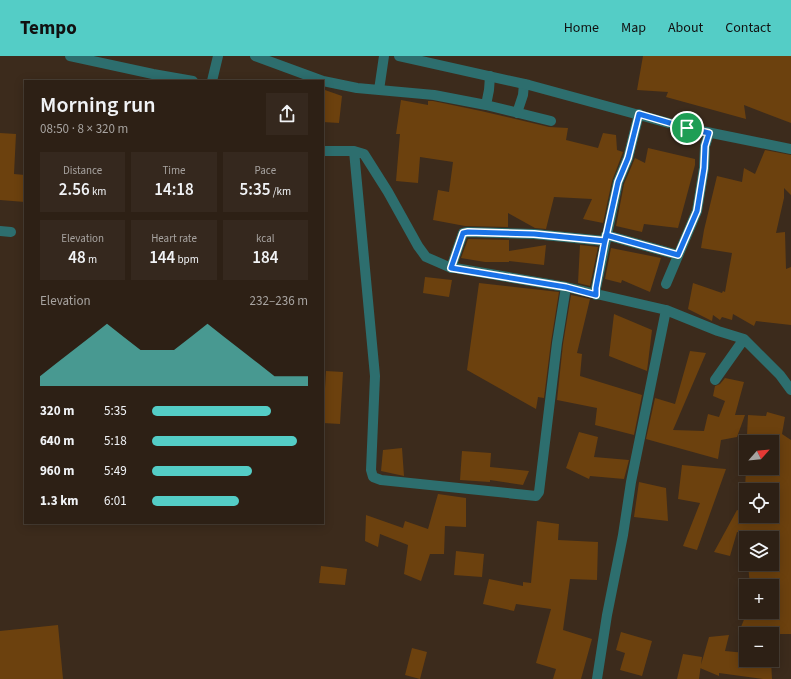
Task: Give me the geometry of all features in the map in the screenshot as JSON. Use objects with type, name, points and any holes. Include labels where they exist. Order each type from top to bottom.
[{"type":"street","points":[[70,56],[187,80]]},
{"type":"street","points":[[212,80],[218,56]]},
{"type":"street","points":[[255,56],[320,80]]},
{"type":"street","points":[[399,56],[524,84],[638,117],[791,149]]},
{"type":"street","points":[[378,90],[384,58]]},
{"type":"street","points":[[486,103],[490,76]]},
{"type":"street","points":[[324,81],[357,88],[434,95],[486,103],[517,113],[551,121]]},
{"type":"street","points":[[517,113],[522,99],[524,84]]},
{"type":"street","points":[[596,295],[596,288],[618,182],[628,158],[638,117]]},
{"type":"street","points":[[666,284],[697,211],[704,168],[705,146],[709,133]]},
{"type":"street","points":[[324,151],[354,151],[364,154],[426,257],[451,268],[566,287],[666,310],[718,331],[744,339],[780,375],[791,390]]},
{"type":"street","points":[[354,151],[375,376],[371,470],[373,477],[381,480],[536,496],[539,492],[556,343],[566,287]]},
{"type":"street","points":[[0,231],[11,232]]},
{"type":"street","points":[[451,268],[463,233],[468,232],[606,238],[678,255]]},
{"type":"street","points":[[597,679],[631,482],[666,310]]},
{"type":"street","points":[[715,380],[744,339]]},
{"type":"building","points":[[643,56],[791,56],[791,123],[744,105],[746,119],[666,97],[668,92],[637,90]]},
{"type":"building","points":[[325,90],[342,96],[339,123],[324,122]]},
{"type":"building","points":[[401,100],[428,105],[428,101],[433,101],[549,127],[568,128],[566,140],[598,148],[603,133],[616,135],[617,150],[623,152],[612,181],[603,223],[583,219],[592,199],[554,197],[546,229],[535,228],[508,213],[508,227],[465,226],[433,220],[438,190],[449,192],[453,162],[420,157],[418,183],[396,181],[400,134],[396,134]]},
{"type":"building","points":[[0,133],[16,134],[14,174],[24,175],[24,202],[0,200]]},
{"type":"building","points":[[648,148],[695,159],[695,165],[678,228],[644,224],[642,232],[616,226],[624,184],[635,158],[645,163]]},
{"type":"building","points":[[765,150],[791,155],[791,195],[784,188],[784,198],[776,233],[785,232],[786,269],[791,267],[791,325],[756,321],[754,326],[733,314],[732,320],[722,317],[720,320],[713,315],[712,321],[688,309],[693,283],[722,293],[723,291],[725,292],[732,253],[701,248],[717,176],[742,182],[744,168],[755,174]]},
{"type":"building","points":[[468,239],[509,240],[509,251],[546,245],[544,265],[509,261],[485,262],[461,258]]},
{"type":"building","points":[[580,245],[598,247],[590,286],[578,283]]},
{"type":"building","points":[[611,248],[661,258],[650,292],[622,280],[621,283],[605,279]]},
{"type":"building","points":[[425,277],[452,280],[449,297],[423,293]]},
{"type":"building","points":[[479,283],[559,292],[544,398],[538,397],[536,409],[467,370]]},
{"type":"building","points":[[571,295],[590,299],[577,353],[582,354],[580,376],[642,395],[634,435],[595,425],[597,408],[557,400],[563,344]]},
{"type":"building","points":[[614,314],[652,330],[647,371],[609,356]]},
{"type":"building","points":[[690,351],[706,353],[673,430],[704,431],[708,414],[719,417],[725,401],[713,396],[715,386],[720,384],[725,378],[744,382],[735,415],[745,415],[737,437],[721,440],[718,459],[646,439],[655,398],[675,404]]},
{"type":"building","points":[[326,371],[343,372],[340,424],[324,423]]},
{"type":"building","points":[[767,412],[785,417],[782,434],[791,440],[791,634],[779,634],[779,627],[741,627],[744,619],[779,619],[779,579],[749,579],[749,571],[779,571],[779,531],[739,531],[739,532],[737,532],[730,556],[714,552],[737,510],[739,511],[739,523],[779,523],[779,483],[745,483],[746,475],[779,475],[779,435],[747,435],[748,415],[766,416]]},
{"type":"building","points":[[579,432],[598,437],[594,457],[629,460],[624,479],[590,476],[589,479],[566,468]]},
{"type":"building","points":[[402,448],[404,476],[381,471],[383,450]]},
{"type":"building","points":[[462,451],[491,453],[490,467],[529,471],[523,485],[490,480],[490,482],[460,480]]},
{"type":"building","points":[[682,465],[726,469],[697,550],[683,546],[700,503],[678,499]]},
{"type":"building","points":[[639,482],[666,488],[668,521],[634,517]]},
{"type":"building","points":[[438,494],[466,498],[466,527],[445,526],[444,554],[430,554],[421,581],[404,574],[408,545],[380,534],[378,547],[365,541],[366,515],[403,528],[405,521],[428,529]]},
{"type":"building","points":[[537,521],[559,524],[558,540],[598,542],[597,580],[570,579],[563,630],[592,639],[581,679],[553,679],[556,669],[536,663],[551,609],[516,604],[514,611],[483,604],[489,579],[523,586],[523,582],[531,583]]},
{"type":"building","points":[[456,551],[484,554],[482,577],[454,575]]},
{"type":"building","points":[[321,566],[347,569],[345,585],[319,583]]},
{"type":"building","points":[[58,625],[63,679],[0,679],[0,631]]},
{"type":"building","points":[[621,632],[652,641],[642,676],[620,670],[625,653],[616,650]]},
{"type":"building","points":[[729,635],[725,651],[739,652],[739,667],[771,667],[772,679],[719,673],[719,676],[700,668],[709,637]]},
{"type":"building","points":[[412,648],[427,652],[420,679],[405,675]]},
{"type":"building","points":[[683,654],[702,657],[699,679],[677,679]]},
{"type":"route","points":[[687,128],[639,114],[628,158],[618,182],[605,241],[534,234],[468,232],[463,233],[451,268],[566,287],[596,295],[596,288],[606,235],[678,255],[697,211],[704,168],[705,146],[709,133],[687,128]]}]
